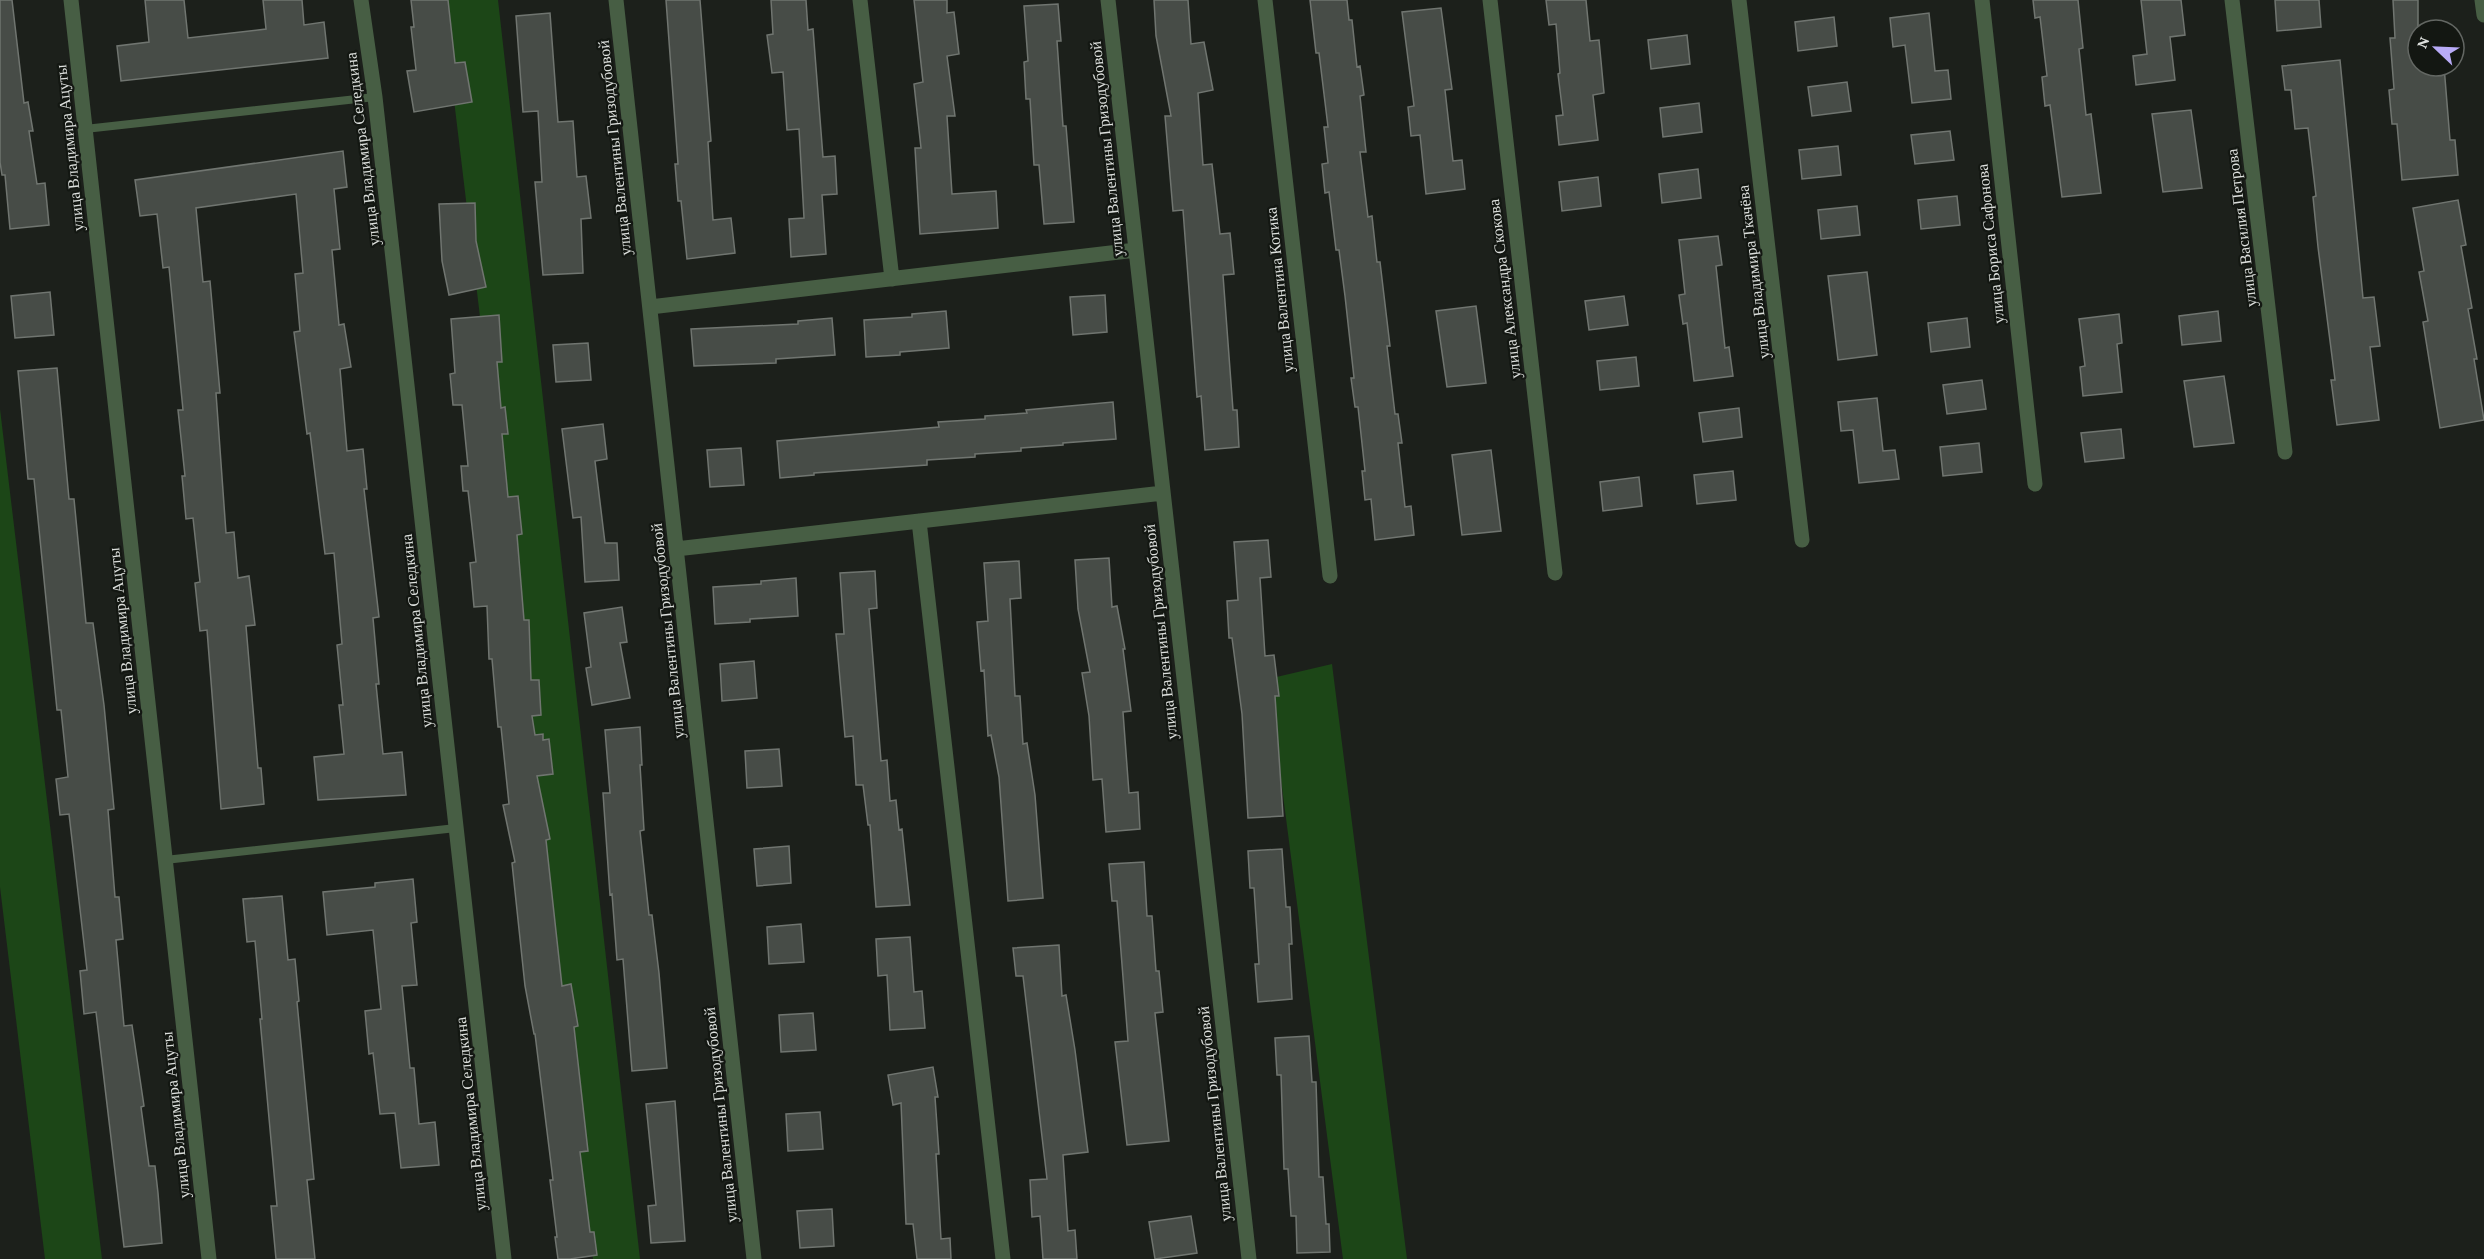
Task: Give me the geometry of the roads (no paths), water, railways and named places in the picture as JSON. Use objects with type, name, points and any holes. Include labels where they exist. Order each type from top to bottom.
[{"type":"street","name":"улица Владимира Ацуты","points":[[71,0],[209,1259]]},
{"type":"street","name":"улица Владимира Селедкина","points":[[361,0],[375,96],[504,1259]]},
{"type":"street","name":"улица Валентины Гризодубовой","points":[[616,0],[754,1259]]},
{"type":"street","points":[[860,0],[892,279]]},
{"type":"street","name":"улица Валентины Гризодубовой","points":[[1108,0],[1249,1259]]},
{"type":"street","name":"улица Валентина Котика","points":[[1264,0],[1330,576]]},
{"type":"street","name":"улица Александра Скокова","points":[[1490,0],[1555,573]]},
{"type":"street","name":"улица Владимира Ткачёва","points":[[1739,0],[1802,540]]},
{"type":"street","name":"улица Бориса Сафонова","points":[[1982,0],[2035,484]]},
{"type":"street","name":"улица Василия Петрова","points":[[2232,0],[2285,452]]},
{"type":"street","points":[[2482,0],[2484,15]]},
{"type":"street","points":[[650,307],[1136,250]]},
{"type":"street","points":[[676,549],[1163,493]]},
{"type":"street","points":[[919,521],[1003,1259]]},
{"type":"lane","points":[[85,129],[375,96]]},
{"type":"lane","points":[[165,860],[456,828]]}]
